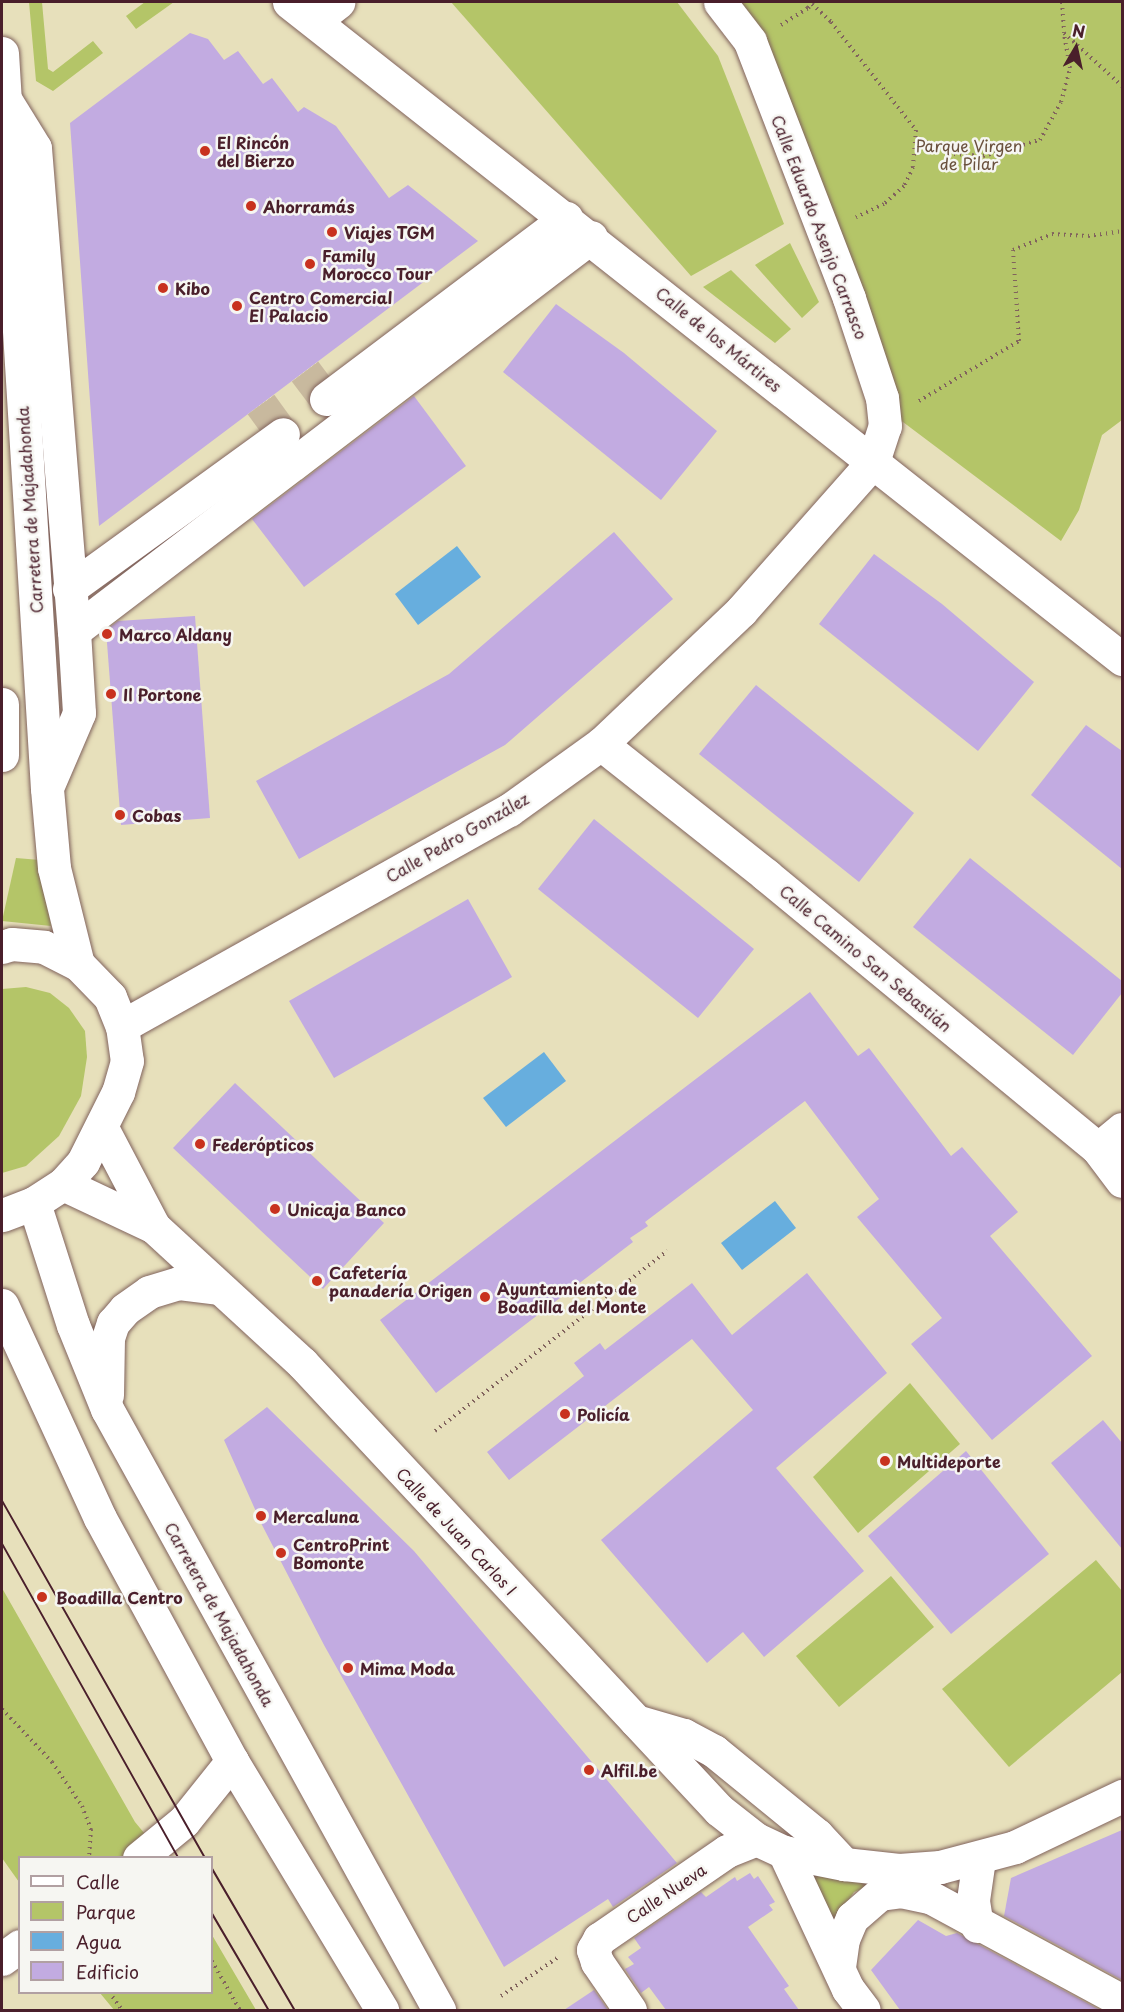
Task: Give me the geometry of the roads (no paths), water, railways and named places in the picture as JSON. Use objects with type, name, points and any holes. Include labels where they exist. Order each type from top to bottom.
[{"type":"street","name":"Calle Eduardo Asenjo Carrasco","points":[[720,2],[750,41],[849,298],[882,398],[885,426],[873,462]]},
{"type":"street","name":"Calle de los Mártires","points":[[314,8],[579,227],[1122,659]]},
{"type":"street","name":"Carretera de Majadahonda","points":[[2,53],[47,789],[54,868],[78,964]]},
{"type":"street","points":[[4,97],[35,148],[74,631],[79,713],[47,789]]},
{"type":"street","points":[[326,399],[579,227]]},
{"type":"street","points":[[74,631],[579,227]]},
{"type":"street","points":[[69,589],[283,434]]},
{"type":"street","name":"Calle Pedro González","points":[[122,1026],[509,810],[601,744],[741,611],[873,462]]},
{"type":"street","points":[[2,704],[2,755]]},
{"type":"street","name":"Calle Camino San Sebastián","points":[[601,744],[766,875],[1110,1139],[1122,1181]]},
{"type":"street","points":[[2,947],[12,944],[44,947],[78,964],[110,997],[122,1026],[127,1060],[102,1128],[83,1162],[63,1184],[34,1203],[2,1215]]},
{"type":"street","name":"Calle de Juan Carlos I","points":[[102,1128],[154,1227]]},
{"type":"street","name":"Calle de Juan Carlos I","points":[[63,1184],[154,1227],[302,1363],[719,1810],[770,1846],[839,1967],[848,1989],[864,2010]]},
{"type":"street","name":"Carretera de Majadahonda","points":[[34,1203],[73,1325],[107,1409],[439,2010]]},
{"type":"street","points":[[107,1409],[108,1338],[113,1323],[125,1309],[149,1292],[179,1283],[218,1288]]},
{"type":"street","points":[[2,1305],[100,1518],[232,1761],[382,2010]]},
{"type":"street","points":[[634,1720],[684,1735],[714,1751],[817,1835],[844,1864]]},
{"type":"street","points":[[140,1856],[184,1821],[232,1761]]},
{"type":"street","points":[[770,1846],[844,1864],[899,1870],[979,1859],[1015,1847],[1122,1796]]},
{"type":"street","name":"Calle Nueva","points":[[630,2010],[597,1962],[593,1950],[599,1939],[727,1851],[770,1846]]},
{"type":"street","points":[[977,1926],[973,1900],[979,1859]]},
{"type":"street","points":[[839,1967],[843,1939],[852,1918],[880,1894],[901,1891],[930,1897],[977,1926],[1122,2001]]},
{"type":"street","points":[[2,1959],[18,1947]]},
{"type":"water","points":[[457,546],[481,577],[418,625],[395,594]]},
{"type":"water","points":[[544,1052],[566,1081],[506,1127],[483,1098]]},
{"type":"water","points":[[775,1201],[796,1228],[742,1270],[721,1243]]},
{"type":"tunnel","points":[[305,371],[326,399]]},
{"type":"tunnel","points":[[261,404],[283,434]]},
{"type":"tram line","points":[[2,1500],[204,1856]]},
{"type":"tram line","points":[[2,1543],[178,1856]]},
{"type":"tram line","points":[[213,1870],[295,2010]]},
{"type":"tram line","points":[[213,1915],[269,2010]]},
{"type":"place","name":"El Rincón del Bierzo","points":[[205,151]]},
{"type":"place","name":"Ahorramás","points":[[251,206]]},
{"type":"place","name":"Viajes TGM","points":[[332,232]]},
{"type":"place","name":"Family Morocco Tour","points":[[310,264]]},
{"type":"place","name":"Kibo","points":[[163,288]]},
{"type":"place","name":"Centro Comercial El Palacio","points":[[237,306]]},
{"type":"place","name":"Marco Aldany","points":[[107,634]]},
{"type":"place","name":"Il Portone","points":[[111,694]]},
{"type":"place","name":"Cobas","points":[[120,815]]},
{"type":"place","name":"Federópticos","points":[[200,1144]]},
{"type":"place","name":"Unicaja Banco","points":[[275,1209]]},
{"type":"place","name":"Cafetería panadería Origen","points":[[317,1281]]},
{"type":"place","name":"Ayuntamiento de Boadilla del Monte","points":[[485,1297]]},
{"type":"place","name":"Policía","points":[[565,1414]]},
{"type":"place","name":"Multideporte","points":[[885,1461]]},
{"type":"place","name":"Mercaluna","points":[[261,1516]]},
{"type":"place","name":"CentroPrint Bomonte","points":[[281,1553]]},
{"type":"place","name":"Boadilla Centro","points":[[42,1597]]},
{"type":"place","name":"Mima Moda","points":[[348,1668]]},
{"type":"place","name":"Alfil.be","points":[[589,1770]]},
{"type":"park label","name":"Parque Virgen de Pilar","points":[[969,154]]}]
